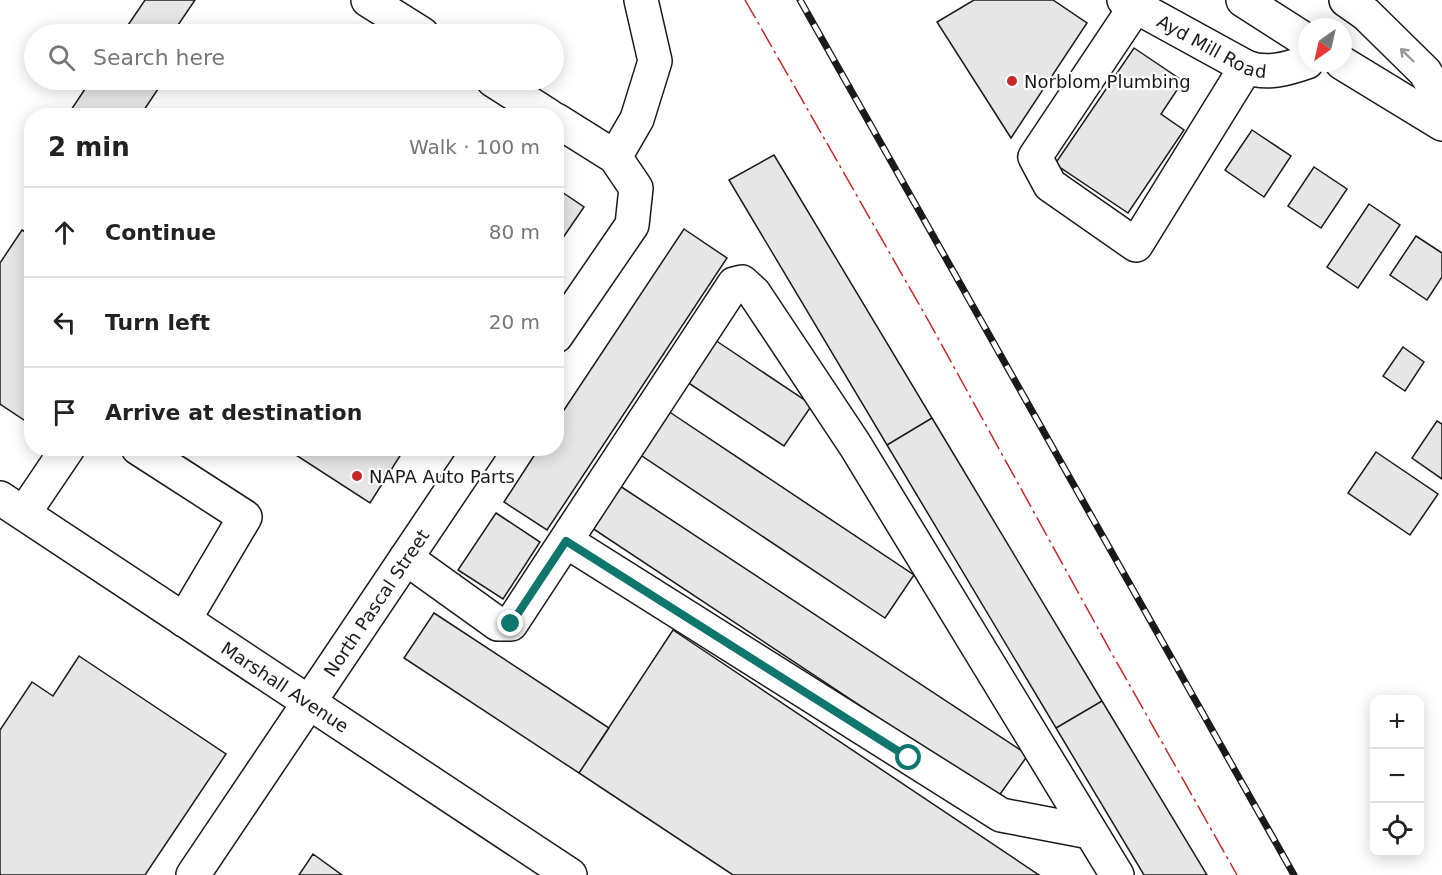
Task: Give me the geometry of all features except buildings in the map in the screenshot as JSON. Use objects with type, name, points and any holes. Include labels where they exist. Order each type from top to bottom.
[{"type":"street","points":[[368,0],[406,24]]},
{"type":"street","points":[[615,157],[637,119],[655,61],[641,0]]},
{"type":"street","points":[[1243,0],[1298,35]]},
{"type":"street","points":[[1346,0],[1366,14],[1425,72],[1442,101]]},
{"type":"street","points":[[1129,3],[1035,157],[1050,185],[1136,245],[1246,68]]},
{"type":"street","name":"Ayd Mill Road","points":[[1129,3],[1246,68],[1258,72],[1287,69],[1298,65]]},
{"type":"street","points":[[1352,70],[1442,124]]},
{"type":"street","points":[[509,90],[537,108]]},
{"type":"street","points":[[564,125],[615,157],[636,188],[632,225],[564,324]]},
{"type":"street","points":[[406,558],[498,624],[511,624],[734,284],[742,282],[753,293],[855,445],[1117,875]]},
{"type":"street","points":[[12,506],[60,456]]},
{"type":"street","points":[[150,456],[245,518],[184,620]]},
{"type":"street","name":"North Pascal Street","points":[[193,875],[475,456]]},
{"type":"street","name":"Marshall Avenue","points":[[12,506],[570,875]]},
{"type":"street","points":[[566,541],[1000,815],[1090,832]]},
{"type":"railway","points":[[800,0],[1294,875]]},
{"type":"power","points":[[745,0],[928,320],[1237,875]]},
{"type":"place","name":"Norblom Plumbing","points":[[1012,81]]},
{"type":"place","name":"NAPA Auto Parts","points":[[357,476]]},
{"type":"route","points":[[511,624],[566,541],[909,758]]}]
